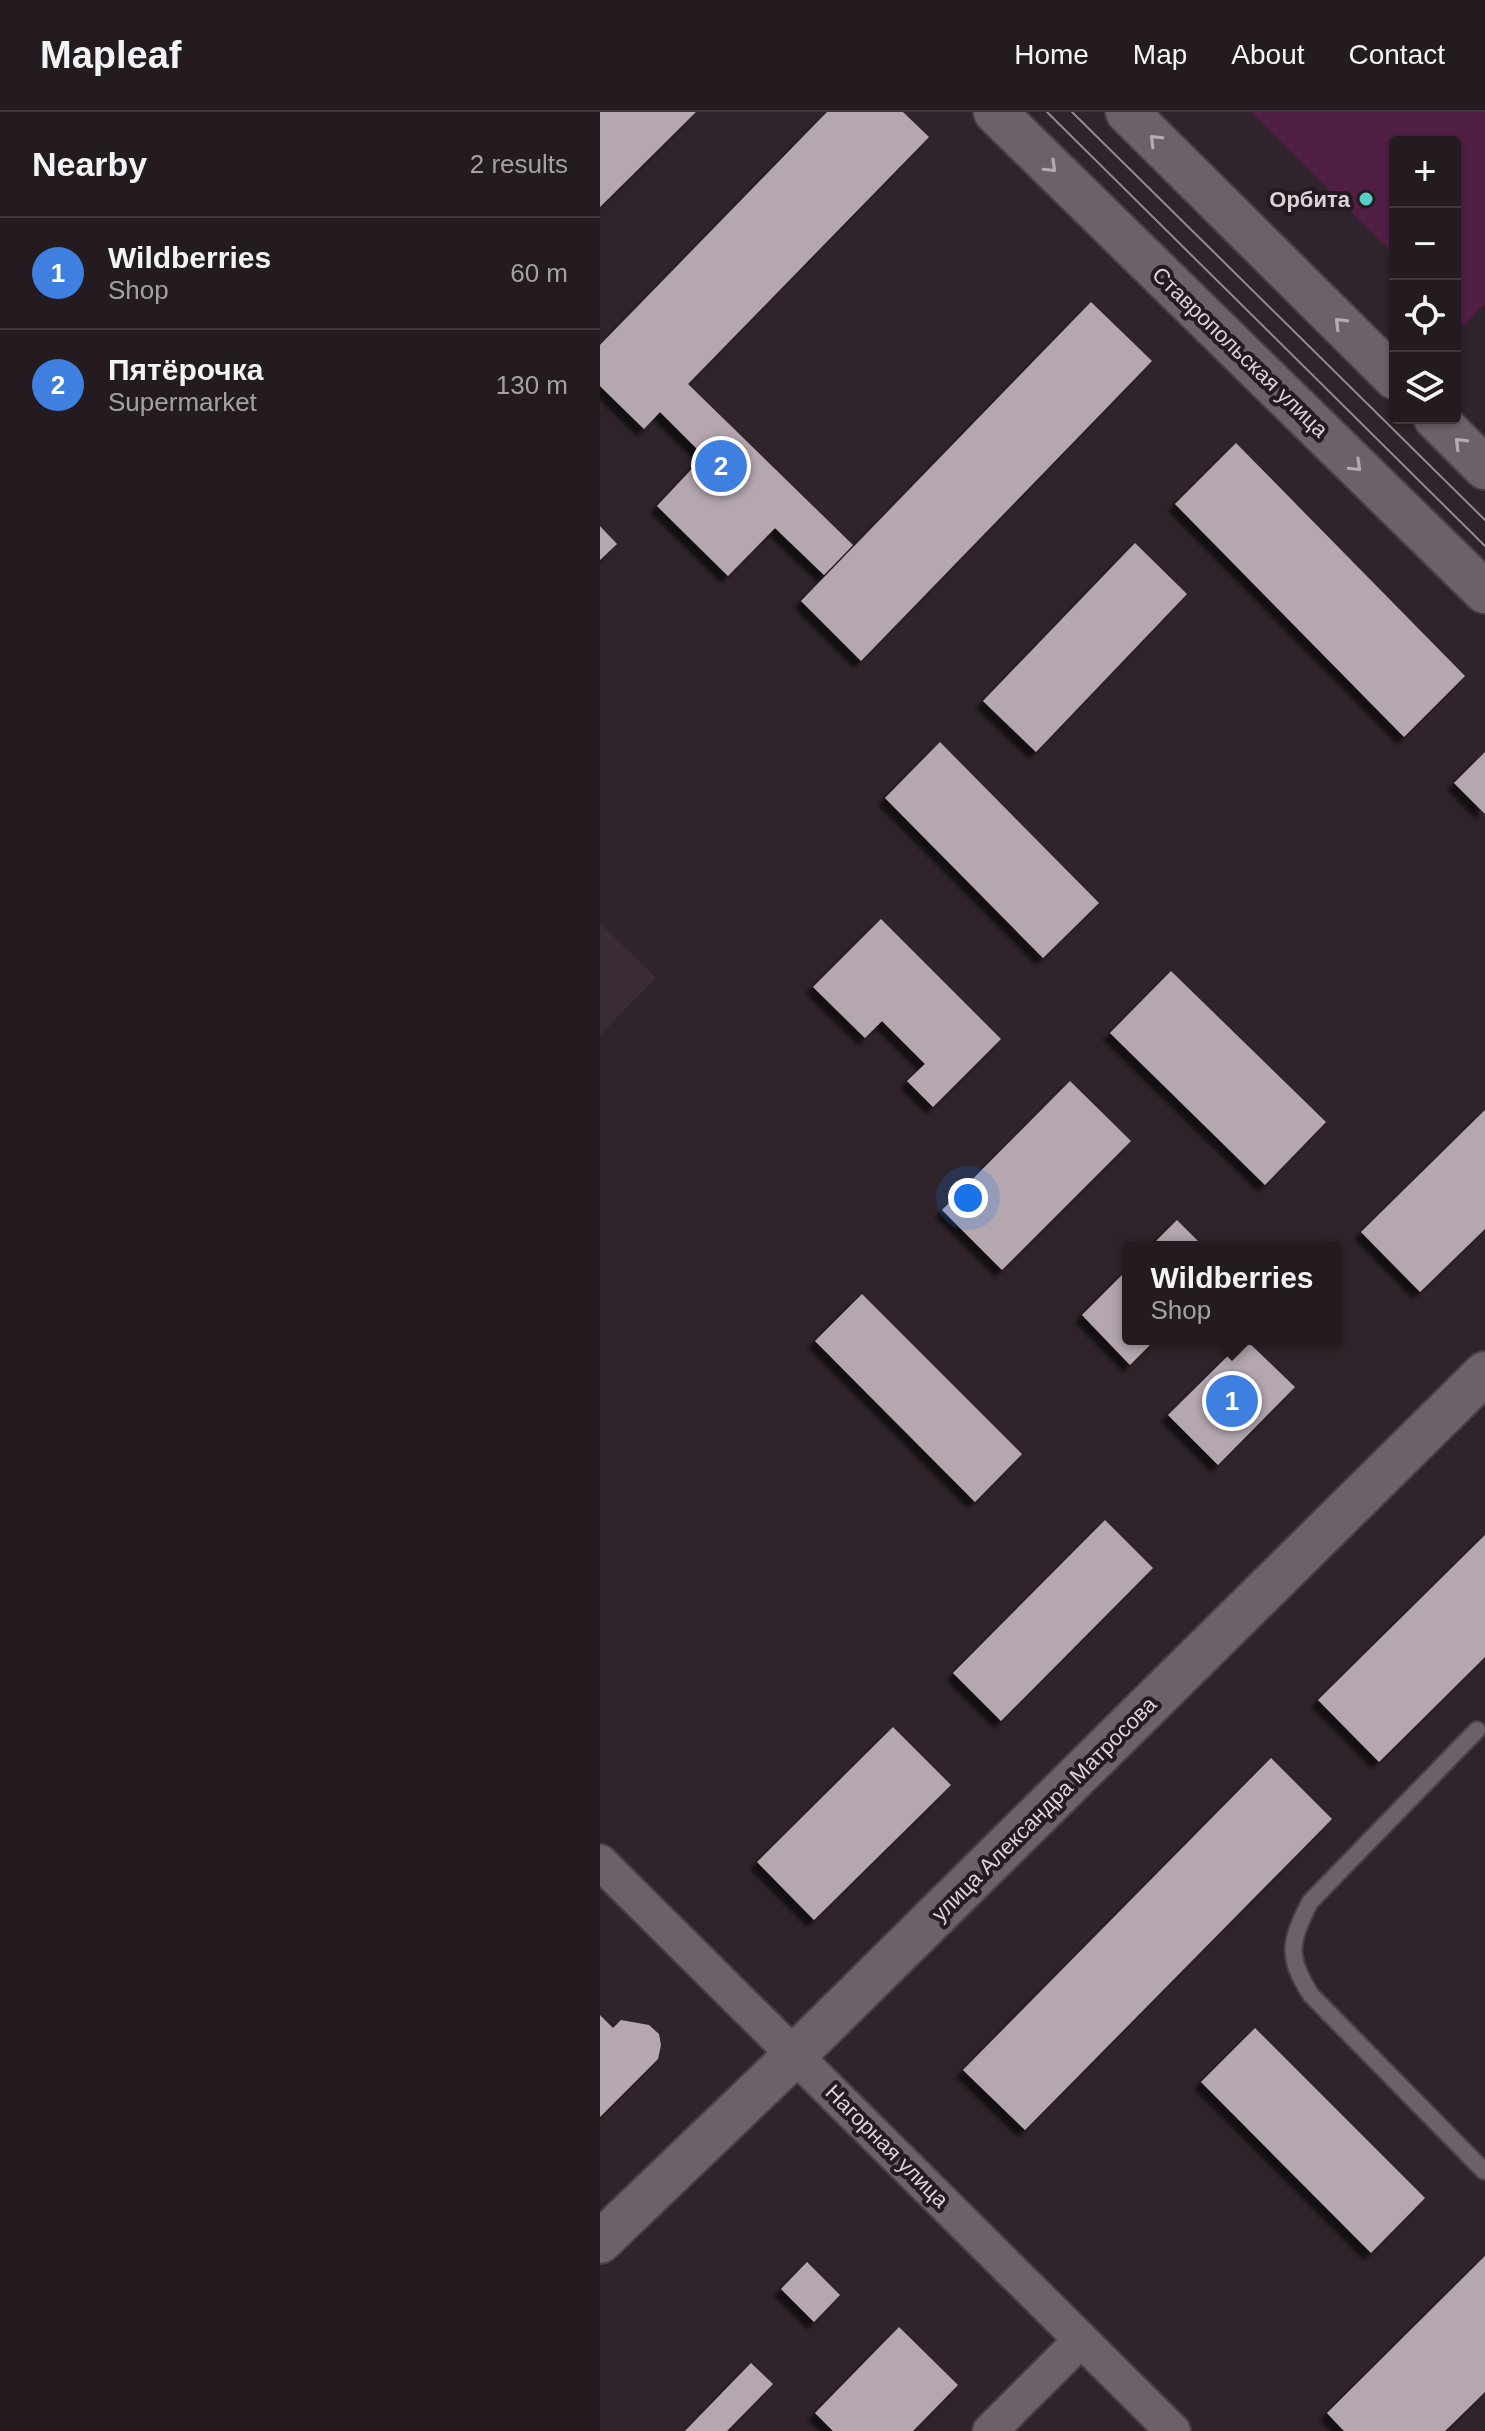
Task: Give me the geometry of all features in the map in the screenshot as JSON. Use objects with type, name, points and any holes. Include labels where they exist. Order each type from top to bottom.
[{"type":"street","name":"Ставропольская улица","points":[[995,112],[1485,592]]},
{"type":"street","points":[[1127,112],[1389,372]]},
{"type":"street","points":[[1441,424],[1485,468]]},
{"type":"street","name":"улица Александра Матросова","points":[[600,2242],[795,2055],[1485,1373]]},
{"type":"street","name":"Нагорная улица","points":[[600,1862],[1173,2431]]},
{"type":"street","points":[[990,2431],[1081,2340]]},
{"type":"lane","points":[[1482,1730],[1310,1902],[1294,1934],[1293,1955],[1297,1973],[1311,1995],[1484,2171]]},
{"type":"shaded area","name":"Орбита","points":[[1251,112],[1485,112],[1485,304],[1464,325],[1461,322],[1461,136],[1389,136],[1389,250]]},
{"type":"shaded area","points":[[600,923],[656,978],[600,1035]]},
{"type":"building","points":[[600,112],[696,112],[600,207]]},
{"type":"building","points":[[827,112],[903,112],[929,137],[688,384],[853,545],[824,575],[775,528],[728,576],[657,506],[704,456],[660,412],[644,429],[600,386],[600,345]]},
{"type":"building","points":[[1091,302],[1152,361],[861,661],[801,601]]},
{"type":"building","points":[[1236,443],[1465,676],[1404,737],[1175,504]]},
{"type":"building","points":[[600,526],[617,544],[600,560]]},
{"type":"building","points":[[1135,543],[1187,594],[1036,752],[983,701]]},
{"type":"building","points":[[940,742],[1099,903],[1043,958],[885,798]]},
{"type":"building","points":[[1485,752],[1485,814],[1454,783]]},
{"type":"building","points":[[881,919],[1001,1039],[933,1107],[907,1081],[925,1064],[882,1021],[865,1038],[813,987]]},
{"type":"building","points":[[1171,971],[1326,1122],[1265,1185],[1110,1033]]},
{"type":"building","points":[[1070,1081],[1131,1141],[1002,1270],[942,1210]]},
{"type":"building","points":[[1485,1110],[1485,1229],[1420,1292],[1361,1232]]},
{"type":"building","points":[[1177,1220],[1198,1241],[1156,1241]]},
{"type":"building","points":[[1122,1275],[1122,1345],[1150,1345],[1130,1365],[1082,1315]]},
{"type":"building","points":[[862,1294],[1022,1454],[975,1502],[815,1341]]},
{"type":"building","points":[[1239,1345],[1251,1345],[1295,1387],[1218,1465],[1168,1415]]},
{"type":"building","points":[[1105,1520],[1153,1568],[1001,1721],[953,1673]]},
{"type":"building","points":[[1485,1535],[1485,1657],[1379,1762],[1318,1700]]},
{"type":"building","points":[[893,1727],[951,1785],[814,1920],[757,1862]]},
{"type":"building","points":[[1271,1758],[1332,1819],[1025,2130],[963,2070]]},
{"type":"building","points":[[600,2015],[613,2028],[621,2020],[649,2025],[659,2034],[661,2045],[658,2059],[600,2117]]},
{"type":"building","points":[[1255,2028],[1425,2198],[1371,2253],[1201,2082]]},
{"type":"building","points":[[1485,2256],[1485,2392],[1445,2431],[1344,2431],[1327,2413]]},
{"type":"building","points":[[807,2262],[840,2295],[814,2322],[781,2289]]},
{"type":"building","points":[[899,2327],[958,2385],[913,2431],[833,2431],[815,2413]]},
{"type":"building","points":[[751,2363],[773,2384],[727,2431],[685,2431]]},
{"type":"tram line","points":[[1047,112],[1485,546]]},
{"type":"tram line","points":[[1072,112],[1485,520]]},
{"type":"place","name":"Орбита","points":[[1366,199]]},
{"type":"place","name":"Пятёрочка","points":[[721,466]]},
{"type":"place","name":"Wildberries","points":[[1232,1401]]}]
